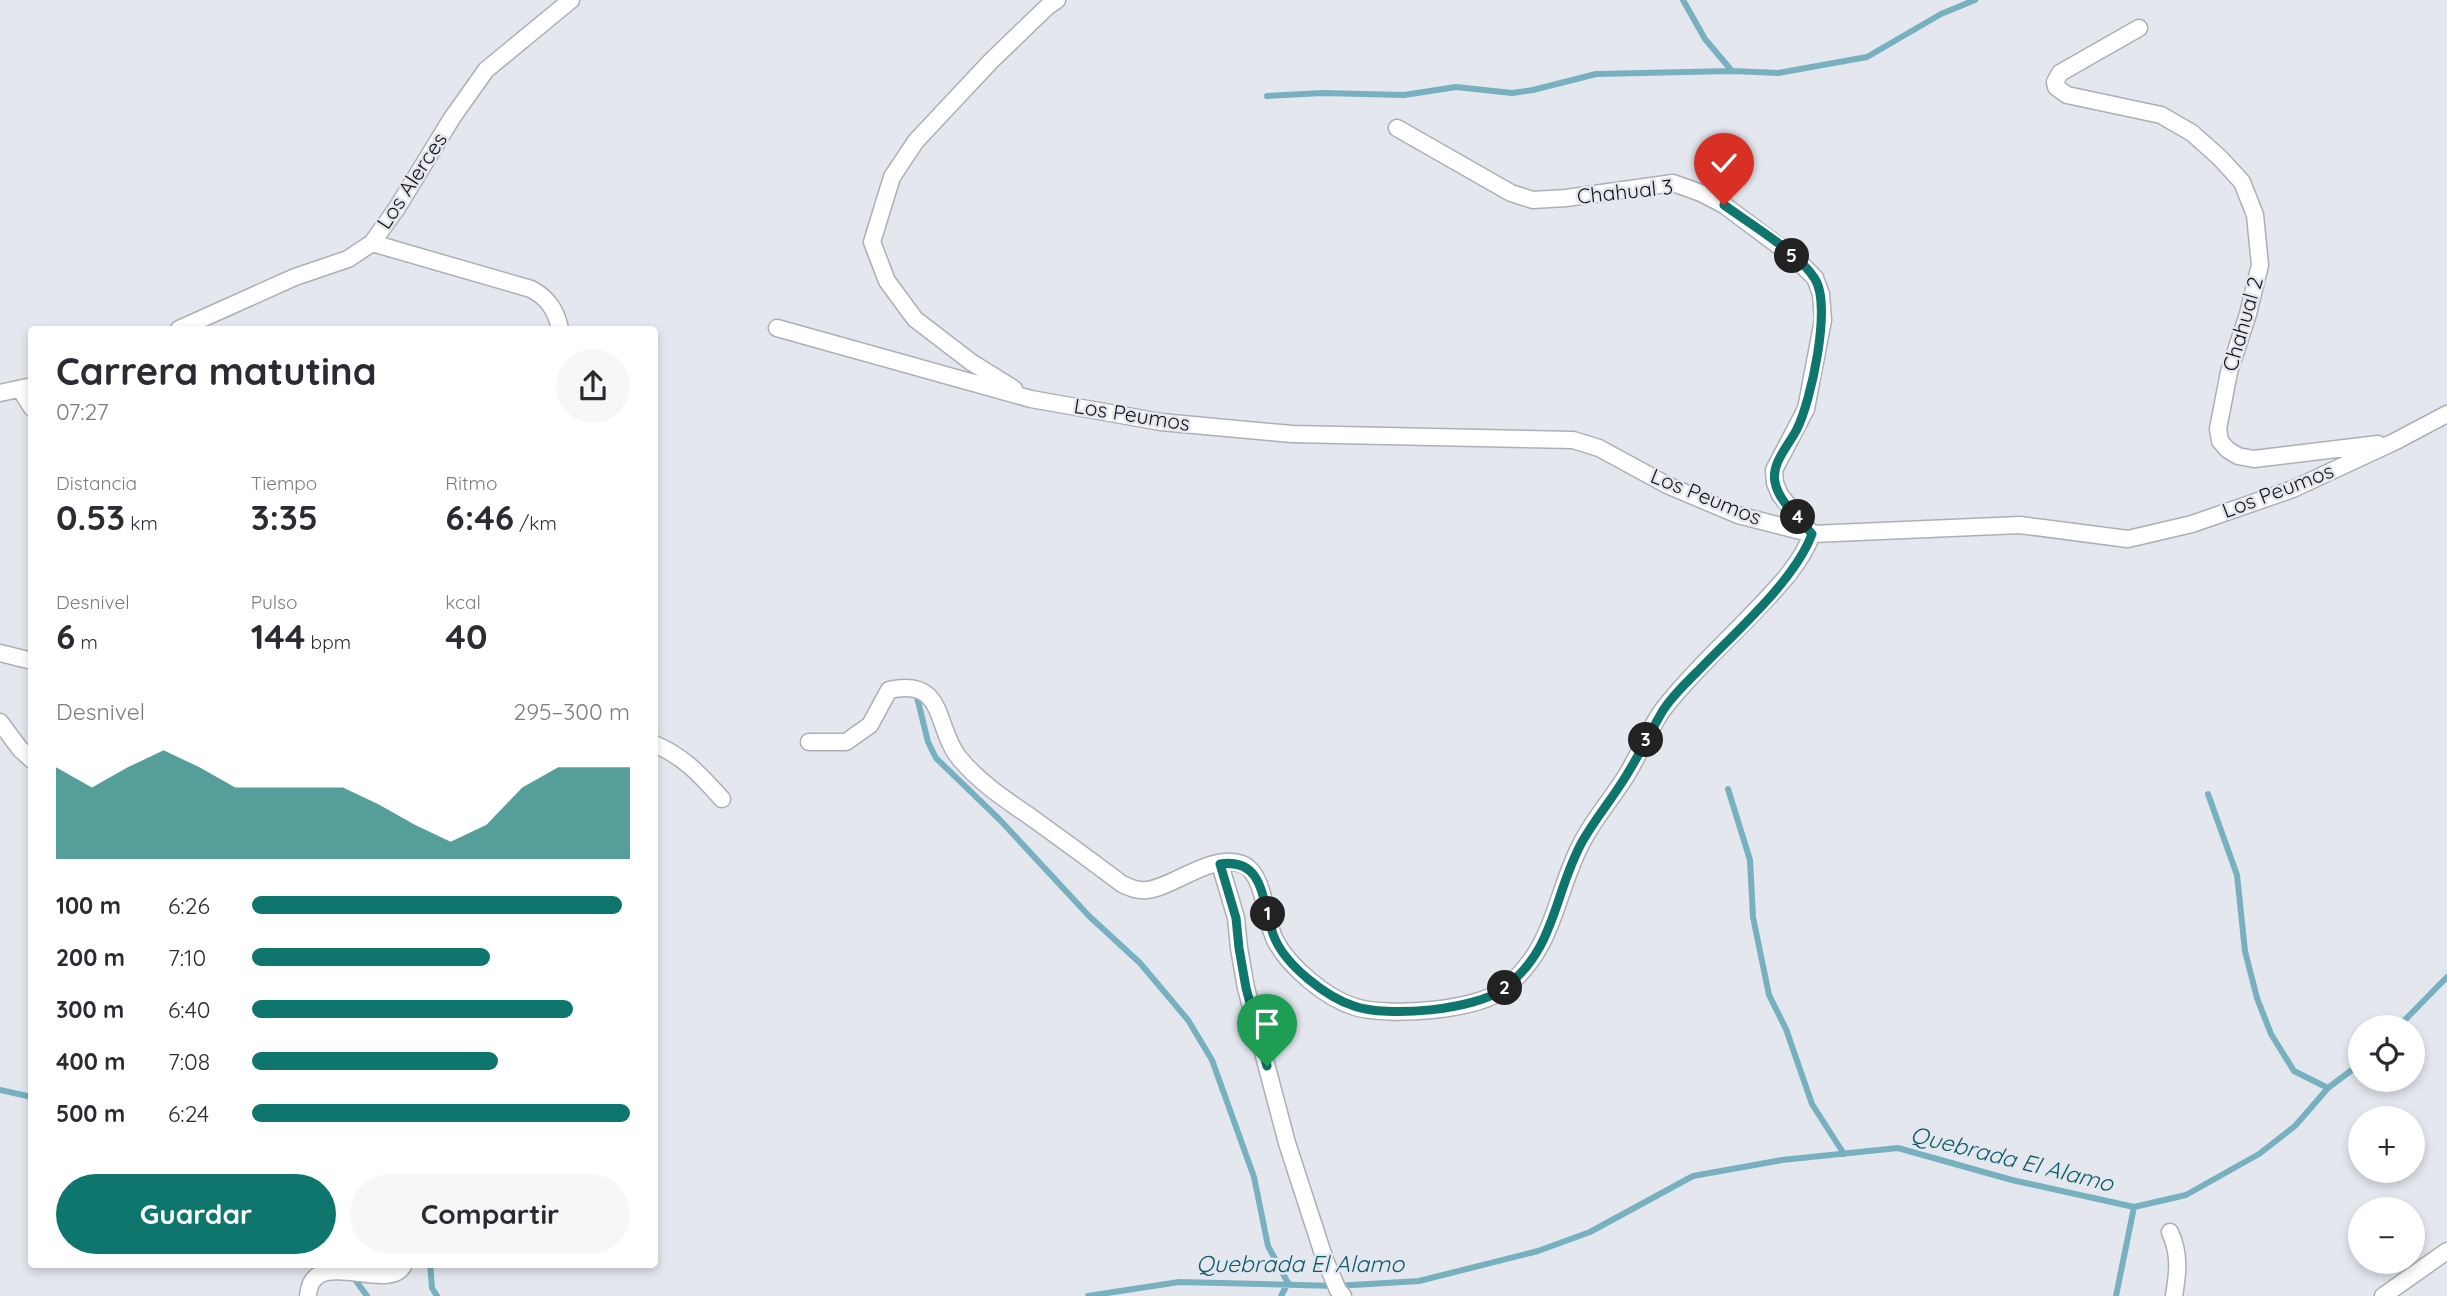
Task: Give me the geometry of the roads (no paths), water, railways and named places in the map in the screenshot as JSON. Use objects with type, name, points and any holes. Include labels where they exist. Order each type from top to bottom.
[{"type":"street","name":"Los Alerces","points":[[185,326],[295,277],[348,259],[372,243],[486,70],[571,0]]},
{"type":"street","points":[[1031,399],[971,362],[915,319],[887,281],[872,242],[892,177],[916,141],[991,61],[1057,0]]},
{"type":"street","name":"Chahual 2","points":[[2139,27],[2060,73],[2055,82],[2056,88],[2067,95],[2161,115],[2192,133],[2220,158],[2242,183],[2255,215],[2260,265],[2248,314],[2229,372],[2218,429],[2220,441],[2238,456],[2255,459],[2394,442]]},
{"type":"street","name":"Chahual 3","points":[[1397,128],[1511,193],[1533,200],[1674,183],[1724,205],[1795,258],[1815,278],[1821,295],[1823,320],[1805,409],[1774,470],[1780,495],[1812,534]]},
{"type":"street","points":[[372,243],[531,289],[541,294],[552,306],[559,326]]},
{"type":"street","name":"Los Peumos","points":[[777,328],[1031,399],[1161,422],[1293,434],[1573,440],[1598,448],[1667,485],[1738,515],[1812,534],[2020,525],[2128,539],[2192,524],[2293,489],[2447,414]]},
{"type":"street","points":[[0,393],[26,388]]},
{"type":"street","points":[[809,742],[846,742],[870,725],[889,690],[905,687],[923,691],[936,704],[957,756],[984,785],[1122,884],[1136,890],[1150,890],[1194,870],[1231,862],[1244,865],[1252,872],[1259,885],[1275,940],[1298,970],[1330,996],[1355,1007],[1389,1012],[1432,1011],[1501,992],[1525,971],[1552,924],[1567,873],[1581,844],[1626,776],[1664,708],[1794,567],[1812,534]]},
{"type":"street","points":[[0,653],[28,659]]},
{"type":"street","points":[[0,722],[28,756]]},
{"type":"street","points":[[658,746],[691,765],[722,799]]},
{"type":"street","points":[[1220,864],[1236,918],[1246,988],[1287,1143],[1325,1260],[1343,1296]]},
{"type":"street","points":[[2169,1232],[2176,1246],[2179,1268],[2174,1296]]},
{"type":"street","points":[[2383,1296],[2447,1251]]},
{"type":"street","points":[[308,1296],[307,1292],[315,1279],[329,1273],[352,1274],[381,1281],[396,1276],[401,1268]]},
{"type":"waterway","points":[[1683,0],[1705,39],[1732,71]]},
{"type":"waterway","points":[[1267,96],[1323,93],[1404,95],[1456,87],[1512,93],[1596,74],[1732,71],[1778,73],[1867,57],[1941,14],[1975,0]]},
{"type":"waterway","points":[[916,693],[928,742],[936,758],[1000,820],[1089,916],[1140,963],[1188,1020],[1212,1060],[1254,1177],[1268,1246],[1288,1283],[1281,1296]]},
{"type":"waterway","points":[[1728,789],[1750,860],[1753,917],[1769,995],[1786,1029],[1812,1104],[1844,1154]]},
{"type":"waterway","points":[[2208,794],[2237,875],[2245,951],[2257,998],[2271,1034],[2294,1071],[2328,1088]]},
{"type":"waterway","name":"Quebrada El Alamo","points":[[2410,1015],[2447,977]]},
{"type":"waterway","name":"Quebrada El Alamo","points":[[1088,1296],[1179,1282],[1336,1286],[1419,1281],[1538,1251],[1590,1232],[1693,1176],[1782,1160],[1898,1148],[2012,1180],[2134,1207],[2186,1195],[2259,1154],[2295,1126],[2328,1088],[2348,1073]]},
{"type":"waterway","name":"Quebrada El Alamo","points":[[0,1090],[28,1096]]},
{"type":"waterway","points":[[2116,1296],[2134,1207]]},
{"type":"waterway","name":"Quebrada El Alamo","points":[[347,1268],[367,1296]]},
{"type":"waterway","points":[[430,1268],[432,1288],[437,1296]]}]
